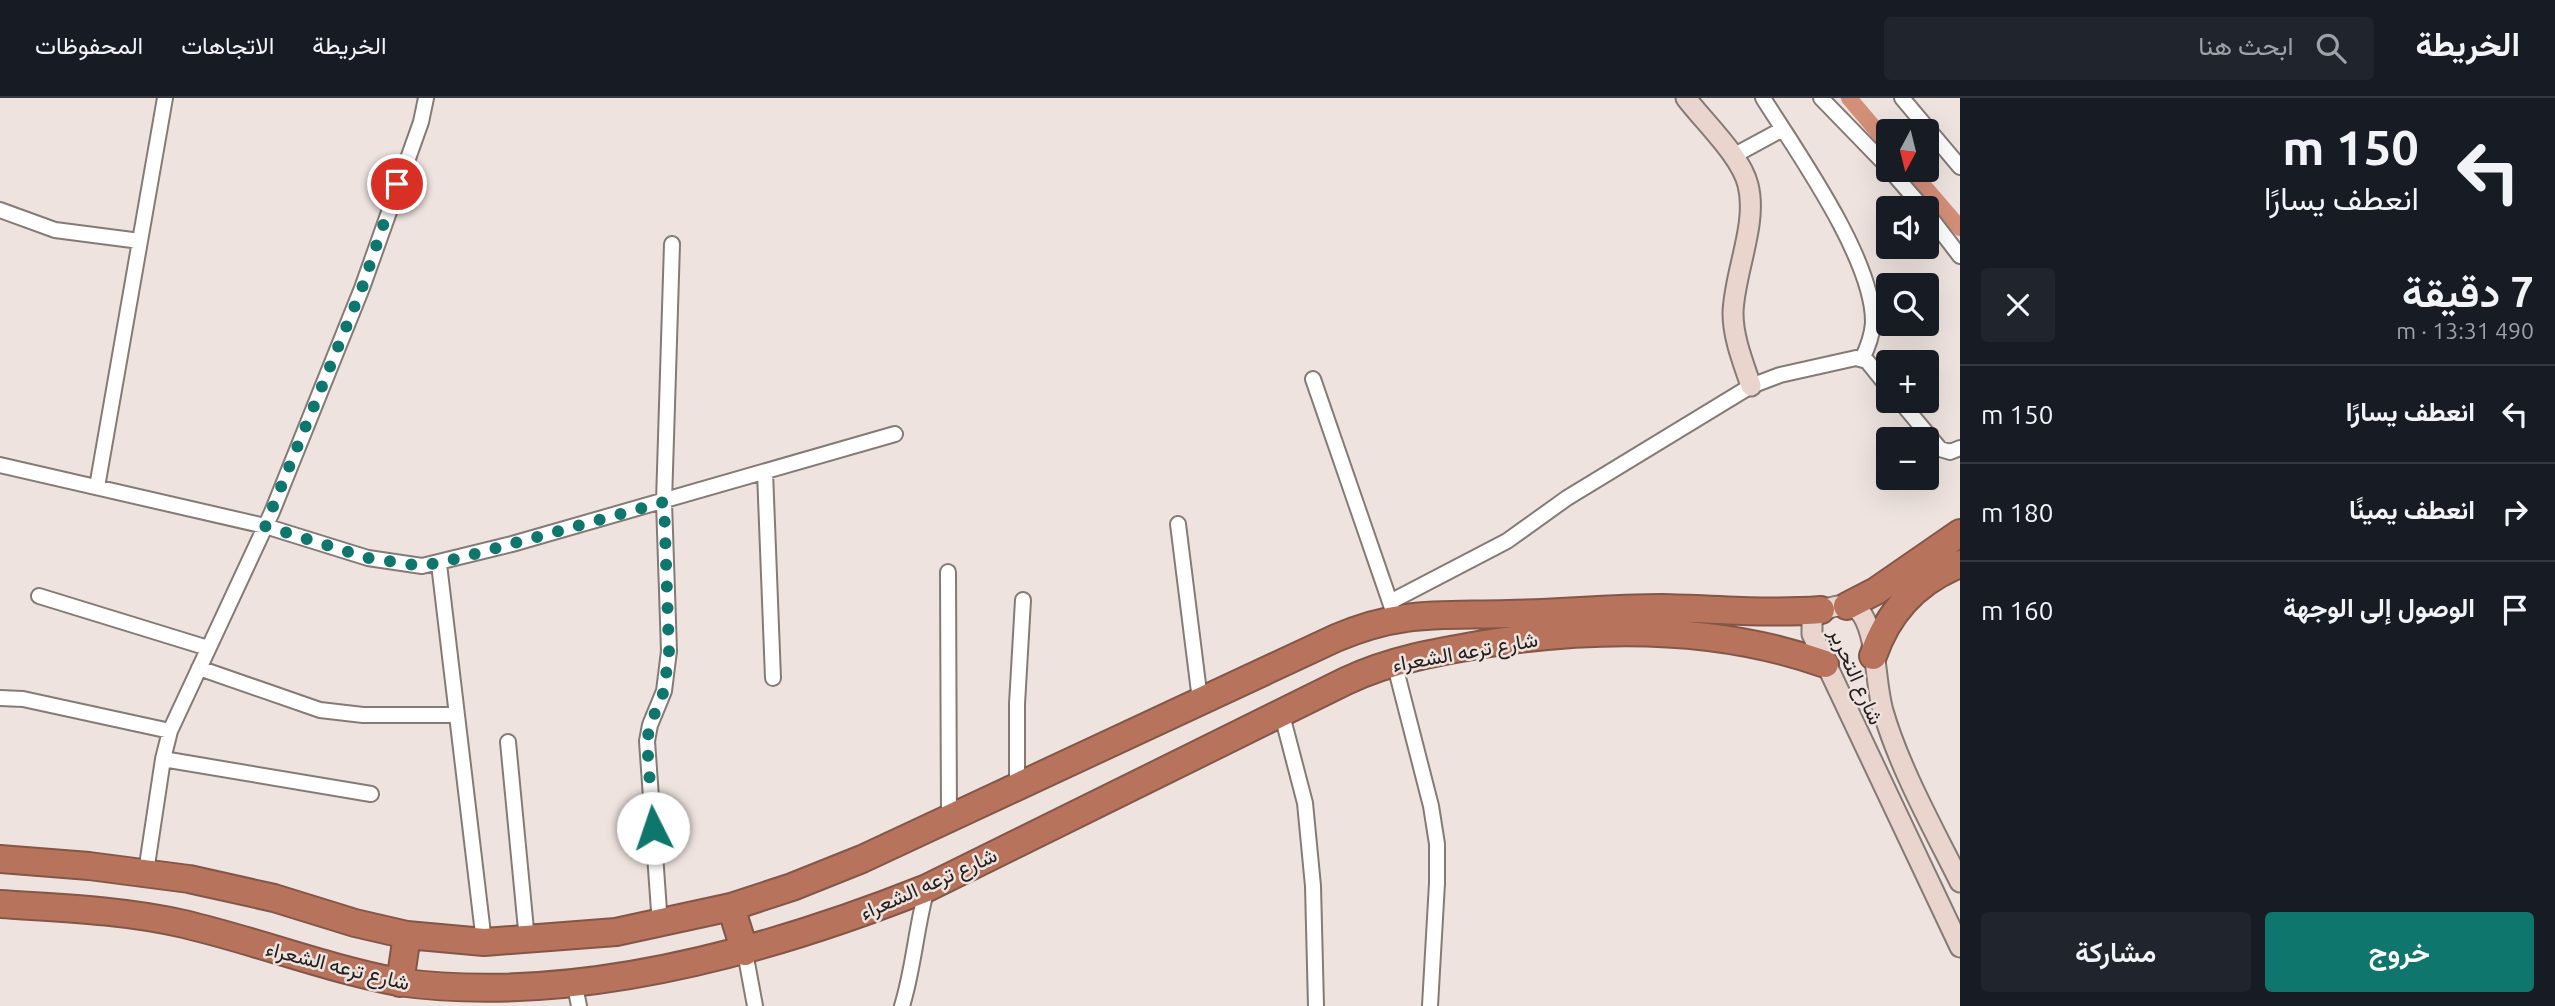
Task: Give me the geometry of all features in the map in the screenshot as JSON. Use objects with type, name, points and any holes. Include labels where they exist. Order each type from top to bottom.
[{"type":"highway","points":[[1847,606],[1876,591],[1960,533]]},
{"type":"highway","points":[[1873,656],[1888,621],[1913,592],[1928,580],[1960,564]]},
{"type":"highway","name":"شارع ترعه الشعراء","points":[[0,859],[146,872],[274,898],[407,935],[484,942],[597,934],[660,925],[732,907],[792,887],[949,820],[1393,610],[1431,614],[1497,615],[1644,608],[1735,612],[1821,610]]},
{"type":"highway","points":[[1431,614],[1426,625],[1426,637],[1435,653]]},
{"type":"highway","points":[[1357,629],[1374,645],[1386,665]]},
{"type":"highway","name":"شارع ترعه الشعراء","points":[[0,904],[87,910],[180,923],[342,970],[400,983],[489,990],[532,990],[577,996],[745,952],[876,909],[927,888],[1386,665],[1435,653],[1542,637],[1667,632],[1743,641],[1825,664]]},
{"type":"highway","points":[[732,907],[745,952]]},
{"type":"highway","points":[[400,983],[407,935]]},
{"type":"street","points":[[97,487],[165,98]]},
{"type":"street","points":[[146,872],[163,758],[170,731],[265,526],[362,288],[421,122],[426,98]]},
{"type":"street","points":[[1686,98],[1742,169],[1750,195],[1748,225],[1733,313],[1735,335],[1751,386]]},
{"type":"street","points":[[1763,98],[1815,178],[1861,271],[1873,322],[1862,359]]},
{"type":"street","points":[[1821,98],[1876,155]]},
{"type":"street","points":[[1902,98],[1960,167]]},
{"type":"street","points":[[1733,156],[1783,129]]},
{"type":"street","points":[[1900,182],[1913,196]]},
{"type":"street","points":[[0,210],[55,230],[140,241]]},
{"type":"street","points":[[1939,229],[1960,256]]},
{"type":"street","points":[[660,925],[647,741],[668,670],[664,502],[671,244]]},
{"type":"street","points":[[1312,379],[1393,610],[1507,541],[1567,498],[1751,386],[1780,375],[1862,359]]},
{"type":"street","points":[[1862,359],[1876,374]]},
{"type":"street","points":[[1910,413],[1940,449],[1950,452],[1960,448]]},
{"type":"street","points":[[0,465],[265,526],[368,558],[407,565],[439,564],[895,434]]},
{"type":"street","points":[[765,472],[773,678]]},
{"type":"street","points":[[1178,524],[1200,700]]},
{"type":"street","points":[[439,564],[484,942]]},
{"type":"street","points":[[948,572],[949,820]]},
{"type":"street","points":[[1928,580],[1960,574]]},
{"type":"street","points":[[39,596],[208,648]]},
{"type":"street","points":[[1017,787],[1017,704],[1023,600]]},
{"type":"street","name":"شارع التحرير","points":[[1960,882],[1893,740],[1876,684],[1873,656],[1863,616],[1847,606],[1821,610],[1812,620],[1811,626],[1825,664],[1960,947]]},
{"type":"street","points":[[1386,665],[1436,834],[1437,883],[1430,1006]]},
{"type":"street","points":[[199,668],[320,710],[363,715],[457,715]]},
{"type":"street","points":[[0,698],[23,699],[170,731]]},
{"type":"street","points":[[1282,715],[1305,803],[1313,886],[1316,1006]]},
{"type":"street","points":[[508,742],[527,940]]},
{"type":"street","points":[[163,758],[371,794]]},
{"type":"street","points":[[902,1006],[913,970],[919,918],[927,888]]},
{"type":"street","points":[[745,952],[755,1006]]},
{"type":"waterway","points":[[1849,98],[1876,130]]},
{"type":"waterway","points":[[1920,182],[1960,228]]},
{"type":"route","points":[[397,184],[362,288],[265,526],[368,558],[422,566],[439,564],[664,502],[669,651],[664,691],[650,725],[647,741],[653,828]]}]
